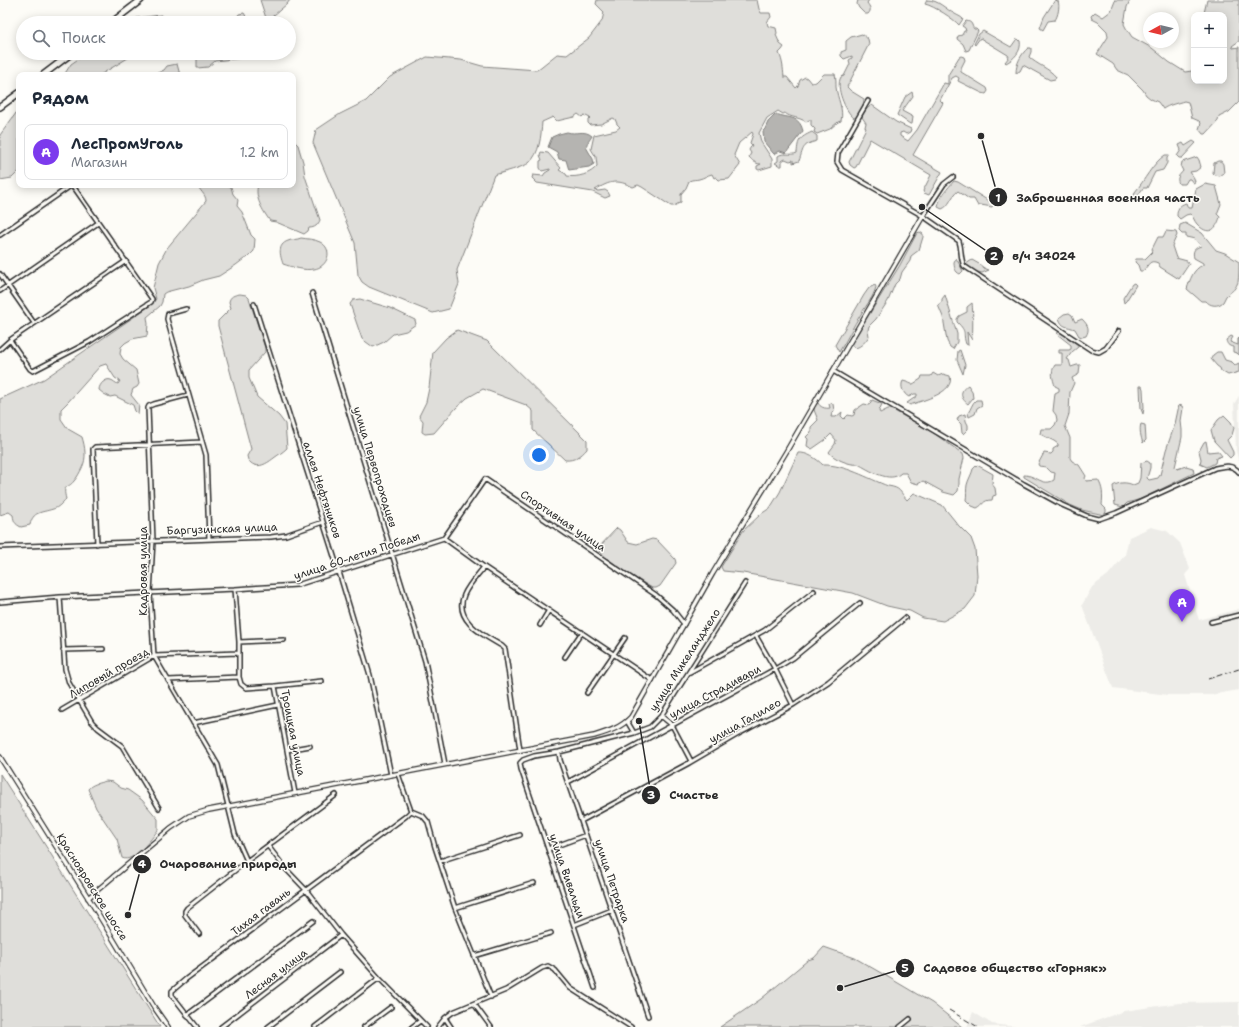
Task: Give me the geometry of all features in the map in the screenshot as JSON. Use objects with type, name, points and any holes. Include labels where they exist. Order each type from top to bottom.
[{"type":"highway","points":[[120,16],[141,0]]},
{"type":"highway","points":[[47,72],[63,60]]},
{"type":"highway","points":[[0,107],[16,95]]},
{"type":"street","points":[[868,101],[838,154],[837,162],[842,170],[923,216],[959,241],[961,248],[960,259],[964,266],[1091,350],[1099,352],[1106,348],[1119,331]]},
{"type":"street","points":[[88,898],[182,820],[198,813],[594,736],[610,731],[627,721],[631,717],[713,573],[791,445],[923,216],[944,184],[953,177]]},
{"type":"street","points":[[0,235],[68,188]]},
{"type":"street","points":[[10,340],[30,369],[33,371],[89,342],[150,302],[151,297],[74,188]]},
{"type":"street","points":[[0,291],[98,223]]},
{"type":"street","points":[[0,349],[34,323],[126,261]]},
{"type":"street","points":[[0,274],[34,323]]},
{"type":"street","name":"улица Первопроходцев","points":[[312,293],[425,661],[445,764]]},
{"type":"street","name":"аллея Нефтяников","points":[[254,304],[370,675],[391,775]]},
{"type":"street","points":[[186,309],[168,314],[167,319],[206,455],[209,539]]},
{"type":"street","points":[[833,371],[1031,488],[1062,505],[1087,516],[1099,519],[1116,513],[1215,468],[1232,466],[1239,472]]},
{"type":"street","name":"Кадровая улица","points":[[188,395],[149,406],[148,408],[153,541],[150,593],[154,656],[218,765],[227,807],[235,834],[247,862]]},
{"type":"street","points":[[97,544],[95,447],[202,442]]},
{"type":"street","name":"Спортивная улица","points":[[444,538],[485,479],[656,596],[673,610],[684,624]]},
{"type":"street","name":"Баргузинская улица","points":[[0,547],[271,537],[286,535],[323,522]]},
{"type":"street","points":[[444,538],[484,567],[652,680]]},
{"type":"street","name":"улица 60-летия Победы","points":[[0,602],[60,597],[297,585],[444,538]]},
{"type":"street","points":[[484,567],[464,595],[462,607],[466,620],[472,626],[505,649],[520,750]]},
{"type":"street","name":"улица Микеланджело","points":[[521,769],[520,763],[523,760],[534,756],[559,752],[634,733],[650,727],[662,716],[745,583]]},
{"type":"street","points":[[168,680],[239,677],[235,589]]},
{"type":"street","points":[[689,673],[756,636],[814,591]]},
{"type":"street","points":[[60,597],[63,650],[65,669],[69,683],[92,722],[122,746],[159,808]]},
{"type":"street","name":"улица Страдивари","points":[[568,782],[776,669],[793,658],[860,603]]},
{"type":"street","points":[[540,625],[549,610]]},
{"type":"street","points":[[1210,622],[1239,615]]},
{"type":"street","name":"улица Галилео","points":[[581,821],[793,705],[828,682],[906,618]]},
{"type":"street","points":[[565,657],[582,632]]},
{"type":"street","points":[[756,636],[776,669],[793,705]]},
{"type":"street","points":[[587,693],[625,638]]},
{"type":"street","points":[[238,642],[284,640]]},
{"type":"street","points":[[63,650],[103,649]]},
{"type":"street","name":"Липовый проезд","points":[[62,710],[154,656],[238,653]]},
{"type":"street","name":"Троицкая улица","points":[[239,677],[241,684],[246,688],[275,686],[295,793]]},
{"type":"street","points":[[275,686],[322,681]]},
{"type":"street","points":[[193,723],[278,705]]},
{"type":"street","points":[[662,716],[672,725],[691,761]]},
{"type":"street","points":[[627,721],[634,733]]},
{"type":"street","points":[[287,750],[310,746]]},
{"type":"street","name":"улица Петрарка","points":[[559,752],[560,760],[648,1016]]},
{"type":"street","name":"Краснояровское шоссе","points":[[0,757],[154,1007],[168,1027]]},
{"type":"street","name":"улица Вивальди","points":[[521,769],[595,988]]},
{"type":"street","points":[[398,774],[411,811],[423,816],[428,822],[456,908],[491,997]]},
{"type":"street","points":[[199,934],[184,915],[185,911],[336,795]]},
{"type":"street","name":"Тихая гавань","points":[[188,1015],[172,994],[172,991],[411,811]]},
{"type":"street","points":[[440,861],[520,835]]},
{"type":"street","points":[[548,849],[586,835]]},
{"type":"street","points":[[268,846],[306,890],[341,935],[379,978],[427,1027]]},
{"type":"street","points":[[456,908],[534,883]]},
{"type":"street","points":[[574,925],[612,910]]},
{"type":"street","points":[[197,1027],[188,1015],[313,921]]},
{"type":"street","points":[[474,956],[551,933]]},
{"type":"street","name":"Лесная улица","points":[[221,1027],[341,935]]},
{"type":"street","points":[[438,1027],[445,1018],[461,1008],[506,990],[542,968],[551,967],[570,988],[631,1027]]},
{"type":"street","points":[[268,1027],[340,972]]},
{"type":"street","points":[[315,1027],[379,978]]},
{"type":"street","points":[[474,1004],[491,1027]]},
{"type":"street","points":[[364,1027],[391,1007]]},
{"type":"street","points":[[445,1018],[451,1027]]},
{"type":"street","points":[[900,1027],[910,1019]]},
{"type":"street","points":[[412,1027],[420,1021]]},
{"type":"shaded area","points":[[260,0],[290,0],[273,16],[265,16]]},
{"type":"shaded area","points":[[597,0],[757,0],[761,13],[770,13],[771,17],[767,22],[768,26],[776,28],[776,35],[780,44],[784,47],[779,53],[784,77],[787,77],[796,88],[800,80],[805,77],[811,83],[816,82],[824,74],[835,74],[836,87],[842,112],[841,121],[830,129],[817,134],[814,132],[815,129],[811,125],[811,120],[806,122],[778,111],[767,118],[759,133],[761,142],[772,159],[772,166],[759,170],[757,169],[757,166],[761,164],[755,163],[749,157],[751,153],[749,150],[752,145],[750,143],[753,134],[752,132],[739,143],[734,155],[740,165],[729,179],[719,180],[716,177],[714,178],[712,174],[701,179],[689,181],[681,194],[681,202],[671,206],[638,185],[633,187],[627,184],[614,182],[595,190],[605,190],[608,192],[610,196],[605,198],[593,192],[537,183],[532,178],[533,175],[543,176],[550,170],[542,171],[540,168],[540,161],[542,160],[540,155],[541,152],[548,153],[561,168],[559,170],[567,176],[584,175],[597,166],[596,157],[591,149],[594,135],[616,130],[620,127],[613,118],[601,124],[590,125],[588,120],[590,118],[584,115],[582,117],[578,114],[574,117],[557,121],[553,117],[542,122],[538,149],[533,159],[529,163],[494,175],[457,270],[459,284],[449,309],[433,313],[369,287],[362,282],[358,275],[355,243],[313,143],[316,130],[340,114],[366,101],[390,77],[427,57],[461,60],[482,66],[537,70],[557,54],[567,55],[589,38],[602,21],[604,12],[596,4]]},
{"type":"shaded area","points":[[858,0],[869,0],[867,3],[870,7],[868,14],[865,14],[859,8],[857,4]]},
{"type":"shaded area","points":[[927,0],[935,1],[963,19],[959,25],[944,13],[925,4]]},
{"type":"shaded area","points":[[1055,0],[1059,3],[1057,16],[1055,20],[1048,21],[1043,30],[1040,28],[1044,17]]},
{"type":"shaded area","points":[[1114,0],[1130,0],[1127,7],[1124,24],[1132,37],[1143,43],[1143,48],[1152,48],[1169,62],[1185,72],[1191,71],[1191,84],[1227,84],[1227,12],[1204,12],[1207,0],[1239,0],[1239,41],[1232,46],[1233,48],[1239,47],[1239,102],[1229,112],[1219,117],[1218,121],[1206,134],[1203,134],[1199,129],[1201,123],[1192,118],[1188,102],[1184,101],[1170,105],[1163,109],[1158,102],[1146,95],[1128,75],[1117,70],[1113,64],[1097,54],[1108,37],[1107,31],[1098,22],[1092,19],[1091,16],[1095,12],[1103,17],[1111,11],[1115,1]]},
{"type":"shaded area","points":[[244,13],[246,16],[238,16],[239,14]]},
{"type":"shaded area","points":[[966,21],[971,23],[974,29],[978,31],[969,50],[966,51],[963,44],[957,39],[958,36],[962,35],[964,31],[966,31],[962,26]]},
{"type":"shaded area","points":[[983,31],[1011,47],[1018,39],[1020,41],[1019,51],[1006,63],[1005,62],[1009,57],[1008,55],[980,38],[975,45],[974,44],[979,34]]},
{"type":"shaded area","points":[[862,34],[868,39],[869,44],[847,87],[864,99],[860,112],[856,118],[854,118],[844,105],[839,87],[839,81],[841,77],[844,76],[850,64],[849,60],[852,56],[844,59],[841,56],[841,52],[846,50],[846,41],[851,37]]},
{"type":"shaded area","points":[[1028,48],[1031,48],[1029,57],[1053,74],[1056,77],[1055,79],[1050,80],[1023,65],[1020,71],[1016,73],[1019,59]]},
{"type":"shaded area","points":[[961,56],[964,57],[965,60],[961,68],[961,72],[987,88],[988,91],[986,94],[982,93],[958,81],[959,78],[956,76],[952,78],[940,100],[943,103],[913,155],[942,172],[929,195],[923,191],[931,175],[870,139],[856,167],[854,168],[850,165],[849,162],[866,128],[866,123],[862,117],[867,109],[872,105],[896,122],[911,129],[910,132],[906,134],[903,132],[900,133],[900,136],[908,141],[917,130],[944,83],[948,84],[948,75]]},
{"type":"shaded area","points":[[77,60],[125,60],[105,72],[66,72],[71,64]]},
{"type":"shaded area","points":[[197,60],[225,60],[215,61],[208,67],[197,68]]},
{"type":"shaded area","points":[[177,64],[179,72],[160,72],[164,70],[167,66]]},
{"type":"shaded area","points":[[912,92],[913,96],[902,111],[913,117],[912,124],[910,124],[897,115],[905,97]]},
{"type":"shaded area","points":[[16,113],[16,174],[12,178],[0,180],[0,135]]},
{"type":"shaded area","points":[[776,114],[793,118],[799,122],[803,131],[786,153],[780,151],[774,154],[764,142],[763,131],[768,122]]},
{"type":"shaded area","points":[[567,132],[583,132],[592,136],[586,147],[593,159],[594,164],[589,167],[569,170],[566,160],[559,159],[557,152],[548,147],[552,137]]},
{"type":"shaded area","points":[[812,132],[817,136],[817,141],[804,147],[799,161],[793,163],[793,160],[790,161],[785,159],[782,161],[782,166],[775,163],[778,161],[778,156],[780,155],[797,153],[800,140]]},
{"type":"shaded area","points":[[1193,141],[1196,143],[1182,158],[1179,158],[1177,156],[1181,150],[1179,145],[1183,143],[1185,146]]},
{"type":"shaded area","points":[[296,143],[298,145],[305,176],[320,220],[316,226],[309,228],[304,234],[276,222],[270,221],[258,199],[257,188],[296,188]]},
{"type":"shaded area","points":[[1165,155],[1169,155],[1163,170],[1155,172],[1147,188],[1143,188],[1137,197],[1134,196],[1135,192],[1152,167]]},
{"type":"shaded area","points":[[1197,157],[1201,167],[1196,171],[1190,172],[1195,182],[1193,183],[1190,179],[1188,179],[1185,184],[1179,184],[1178,178],[1183,171],[1181,167],[1182,162]]},
{"type":"shaded area","points":[[1221,161],[1223,164],[1224,173],[1220,176],[1213,173],[1214,163]]},
{"type":"shaded area","points":[[954,181],[992,203],[993,206],[978,206],[974,199],[969,199],[958,191],[945,208],[942,209],[938,207],[942,196]]},
{"type":"shaded area","points":[[1205,184],[1216,186],[1221,204],[1217,214],[1220,217],[1218,222],[1214,229],[1208,231],[1201,228],[1190,214],[1180,219],[1177,216],[1180,206],[1186,203],[1188,208],[1192,208],[1196,189]]},
{"type":"shaded area","points":[[231,188],[233,194],[238,200],[237,206],[242,212],[251,235],[255,239],[254,251],[247,258],[219,276],[163,294],[160,306],[147,317],[147,336],[132,339],[121,347],[120,354],[123,359],[136,370],[139,384],[133,389],[131,395],[139,405],[138,414],[133,405],[115,396],[110,397],[99,390],[101,384],[105,381],[111,380],[118,384],[120,381],[115,378],[106,364],[100,366],[61,409],[61,419],[68,429],[82,437],[85,452],[84,464],[76,478],[66,487],[66,499],[61,504],[55,508],[38,513],[31,520],[30,525],[21,527],[16,524],[13,515],[9,512],[0,515],[0,399],[44,379],[151,305],[156,299],[153,288],[159,263],[167,248],[206,201],[205,196],[200,189]]},
{"type":"shaded area","points":[[1185,223],[1202,233],[1216,250],[1225,253],[1239,262],[1237,285],[1219,305],[1212,305],[1206,301],[1201,301],[1187,289],[1192,275],[1203,265],[1203,263],[1194,258],[1193,255],[1194,250],[1201,246],[1195,239],[1186,237],[1186,234],[1182,234],[1179,231],[1180,225]]},
{"type":"shaded area","points":[[1166,231],[1176,232],[1177,235],[1172,246],[1176,258],[1187,261],[1189,264],[1179,279],[1160,267],[1158,263],[1151,262],[1143,271],[1140,271],[1135,262],[1136,259],[1145,259],[1153,251],[1152,249],[1158,237],[1163,237]]},
{"type":"shaded area","points":[[920,232],[923,234],[923,237],[919,250],[911,256],[910,261],[902,272],[900,279],[895,284],[888,301],[876,319],[869,326],[868,338],[865,342],[855,348],[851,345],[853,340],[900,265],[917,233]]},
{"type":"shaded area","points":[[301,238],[320,242],[327,249],[328,257],[319,268],[306,269],[283,264],[280,254],[282,245],[290,240]]},
{"type":"shaded area","points":[[956,258],[963,271],[960,274],[956,271],[955,267],[954,262]]},
{"type":"shaded area","points":[[972,260],[989,270],[982,273],[969,270],[966,264]]},
{"type":"shaded area","points":[[1134,283],[1136,285],[1124,303],[1123,298]]},
{"type":"shaded area","points":[[875,285],[876,287],[872,298],[839,352],[835,345],[864,295],[869,288]]},
{"type":"shaded area","points":[[234,295],[246,295],[249,298],[265,348],[265,352],[249,370],[249,378],[257,397],[279,416],[285,424],[287,448],[271,461],[257,466],[248,460],[247,456],[251,449],[218,326],[218,321],[231,308],[229,302],[230,298]]},
{"type":"shaded area","points":[[945,295],[957,334],[957,342],[953,349],[947,341],[943,317],[938,305],[942,302]]},
{"type":"shaded area","points":[[360,299],[390,308],[415,320],[416,324],[406,331],[393,334],[384,342],[373,347],[362,339],[350,304],[353,300]]},
{"type":"shaded area","points":[[972,303],[972,340],[967,332],[968,345],[966,344],[964,331],[957,322],[957,319],[959,316],[967,312],[967,307]]},
{"type":"shaded area","points":[[1069,313],[1072,315],[1075,322],[1082,319],[1086,323],[1088,329],[1086,336],[1079,336],[1075,329],[1062,324],[1059,318],[1064,314]]},
{"type":"shaded area","points":[[457,330],[487,341],[587,440],[587,449],[585,452],[574,459],[565,460],[533,430],[533,411],[526,405],[483,389],[467,398],[434,433],[425,434],[422,432],[423,421],[419,416],[426,402],[433,352],[446,338]]},
{"type":"shaded area","points":[[1058,332],[1078,345],[1078,347],[1067,359],[1069,360],[1071,367],[1080,365],[1079,374],[1072,378],[1074,383],[1070,392],[1069,414],[1065,426],[1070,438],[1070,458],[1079,465],[1086,476],[1086,481],[1098,480],[1102,492],[1102,505],[1106,509],[1104,515],[1082,510],[1070,505],[1024,477],[1024,475],[1046,482],[1054,480],[1055,473],[1051,472],[1046,467],[1039,466],[1038,464],[1044,453],[1051,454],[1053,449],[1058,446],[1058,444],[1054,441],[1040,434],[1041,429],[1051,429],[1057,420],[1053,411],[1055,393],[1059,391],[1059,388],[1055,386],[1052,376],[1053,370],[1055,365],[1062,365],[1062,353],[1059,353],[1059,350],[1071,349],[1071,345],[1057,334]]},
{"type":"shaded area","points":[[1231,336],[1233,337],[1230,342],[1238,345],[1239,338],[1239,355],[1233,352],[1233,347],[1227,343],[1226,340]]},
{"type":"shaded area","points":[[960,350],[965,365],[963,374],[957,360],[958,351]]},
{"type":"shaded area","points":[[1217,352],[1221,352],[1225,360],[1232,362],[1235,365],[1239,363],[1239,372],[1228,375],[1221,371],[1211,359]]},
{"type":"shaded area","points":[[933,373],[938,376],[943,374],[950,376],[948,387],[930,398],[910,405],[907,403],[917,396],[917,394],[909,397],[907,396],[902,387],[903,381],[913,384],[921,379],[922,376],[931,376]]},
{"type":"shaded area","points":[[968,385],[972,391],[973,398],[968,404],[962,397],[962,392]]},
{"type":"shaded area","points":[[1140,386],[1142,386],[1143,389],[1143,414],[1141,409]]},
{"type":"shaded area","points":[[1239,396],[1239,462],[1236,451],[1234,404]]},
{"type":"shaded area","points":[[872,400],[882,404],[879,411],[880,413],[891,409],[932,432],[963,454],[964,458],[958,491],[954,495],[943,492],[923,481],[918,484],[911,482],[906,473],[885,477],[858,464],[847,463],[838,459],[829,452],[836,440],[831,434],[812,449],[807,446],[808,439],[806,437],[811,432],[811,427],[818,420],[814,410],[815,405],[818,403],[821,407],[830,408],[829,404],[831,403],[833,404],[834,411],[831,417],[836,417],[842,412],[841,416],[844,419],[848,415],[854,415],[855,410],[864,404],[869,405]]},
{"type":"shaded area","points":[[976,400],[981,400],[982,405],[977,408],[975,414],[969,417],[968,413]]},
{"type":"shaded area","points":[[1179,405],[1183,408],[1181,421],[1182,437],[1175,467],[1177,469],[1186,466],[1193,468],[1194,473],[1141,499],[1127,503],[1123,507],[1115,505],[1113,486],[1120,483],[1133,485],[1138,483],[1140,478],[1141,463],[1147,461],[1150,463],[1147,478],[1149,480],[1158,478],[1160,475]]},
{"type":"shaded area","points":[[965,414],[968,429],[963,434],[961,424],[957,420],[959,416]]},
{"type":"shaded area","points":[[1224,415],[1231,422],[1234,428],[1232,435],[1227,440],[1233,452],[1233,455],[1230,458],[1214,441],[1211,430],[1218,420]]},
{"type":"shaded area","points":[[1141,424],[1145,425],[1146,440],[1143,443],[1140,434]]},
{"type":"shaded area","points":[[1206,441],[1208,452],[1218,451],[1222,456],[1216,458],[1215,463],[1207,467],[1200,464],[1201,459],[1199,451]]},
{"type":"shaded area","points":[[798,453],[812,456],[823,465],[831,465],[848,469],[895,488],[899,490],[907,500],[914,493],[942,505],[971,538],[975,549],[977,575],[975,596],[965,609],[943,621],[923,618],[910,611],[887,606],[853,593],[743,573],[723,571],[721,567],[743,531],[761,514],[770,508],[780,492]]},
{"type":"shaded area","points":[[977,465],[993,474],[992,484],[995,488],[996,495],[993,496],[992,500],[985,502],[977,508],[972,506],[966,500],[968,483],[973,469]]},
{"type":"shaded area","points":[[1151,527],[1167,531],[1180,543],[1190,569],[1185,575],[1199,620],[1239,609],[1239,690],[1210,695],[1168,695],[1113,688],[1082,605],[1092,587],[1108,575],[1125,555],[1129,537]]},
{"type":"shaded area","points":[[617,528],[628,542],[637,544],[652,539],[657,540],[675,559],[676,563],[660,586],[652,588],[621,569],[601,553],[599,547]]},
{"type":"shaded area","points":[[0,774],[16,799],[160,1027],[0,1027]]},
{"type":"shaded area","points":[[106,781],[113,782],[142,800],[158,819],[158,830],[151,839],[137,854],[126,859],[122,858],[117,839],[96,808],[88,789],[94,785]]},
{"type":"shaded area","points":[[824,947],[855,958],[888,977],[932,1003],[962,1027],[720,1027],[761,999],[808,960],[814,958]]},
{"type":"shaded area","points":[[1239,1002],[1239,1027],[1080,1027],[1124,1011],[1179,1003]]},
{"type":"shaded area","points":[[973,1012],[992,1024],[1017,1027],[967,1027]]},
{"type":"railway","points":[[1208,679],[1239,669]]},
{"type":"railway","points":[[949,1010],[978,1027]]},
{"type":"place","name":"Заброшенная военная часть","points":[[981,136]]},
{"type":"place","name":"в/ч 34024","points":[[922,207]]},
{"type":"place","name":"ЛесПромУголь","points":[[1182,622]]},
{"type":"place","name":"Счастье","points":[[639,721]]},
{"type":"place","name":"Очарование природы","points":[[128,915]]},
{"type":"place","name":"Садовое общество «Горняк»","points":[[840,988]]}]
